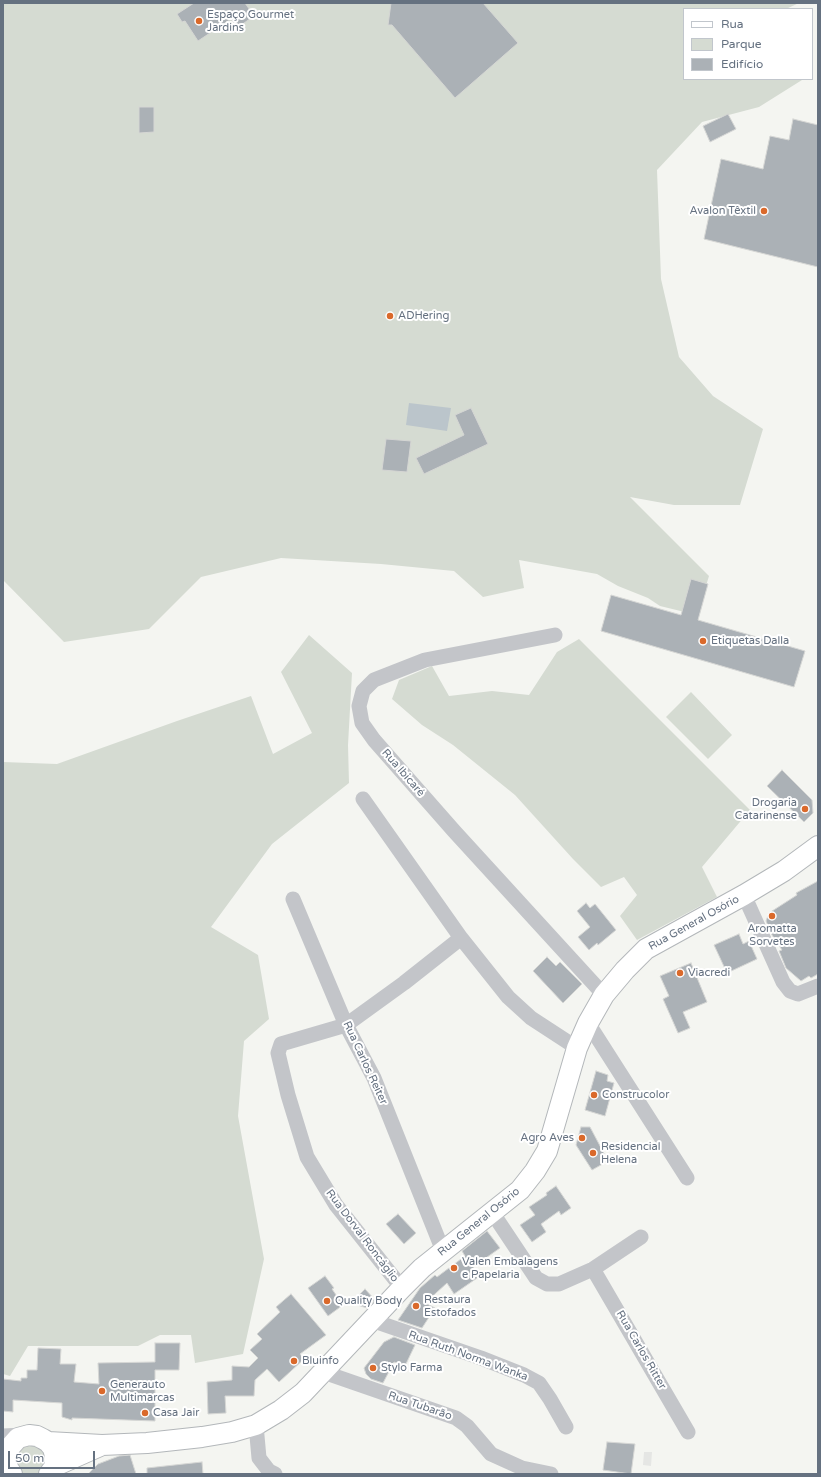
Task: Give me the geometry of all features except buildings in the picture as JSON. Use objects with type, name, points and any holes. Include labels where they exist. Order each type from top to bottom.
[{"type":"main road","name":"Rua General Osório","points":[[24,1435],[37,1436],[48,1442],[102,1445],[202,1437],[232,1432],[256,1425],[281,1410],[303,1393],[422,1268],[520,1190],[535,1171],[547,1151],[577,1048],[588,1023],[604,995],[624,970],[646,949],[744,895],[784,871],[818,846]]},
{"type":"main road","points":[[7,1467],[10,1447],[14,1441],[24,1435]]},
{"type":"main road","points":[[48,1442],[53,1448],[55,1456],[52,1470]]},
{"type":"main road","name":"Rua General Osório","points":[[52,1470],[102,1445]]},
{"type":"street","name":"Rua Ibicaré","points":[[555,635],[425,660],[374,680],[363,691],[359,706],[362,723],[374,740],[454,831],[604,995]]},
{"type":"street","points":[[363,799],[461,938],[508,997],[531,1018],[577,1048]]},
{"type":"street","points":[[744,895],[783,982],[790,992],[798,994],[818,986]]},
{"type":"street","name":"Rua Carlos Reiter","points":[[293,899],[346,1025],[374,1078],[443,1251]]},
{"type":"street","points":[[346,1025],[404,983],[461,938]]},
{"type":"street","points":[[588,1023],[687,1178]]},
{"type":"street","name":"Rua Dorval Roncáglio","points":[[346,1025],[281,1044],[278,1053],[288,1095],[307,1157],[336,1205],[402,1288]]},
{"type":"street","points":[[492,1212],[536,1278],[547,1284],[559,1284],[593,1269],[641,1237]]},
{"type":"street","name":"Rua Carlos Ritter","points":[[593,1269],[688,1432]]},
{"type":"street","name":"Rua Ruth Norma Wanka","points":[[371,1320],[481,1358],[524,1375],[539,1383],[566,1427]]},
{"type":"street","name":"Rua Tubarão","points":[[323,1372],[374,1391],[456,1418],[467,1426],[492,1454],[522,1468],[551,1474]]},
{"type":"street","points":[[256,1425],[259,1458],[269,1471],[275,1474]]},
{"type":"street","points":[[3,1436],[24,1435]]},
{"type":"shaded area","points":[[409,403],[451,408],[447,431],[406,425]]},
{"type":"shaded area","points":[[644,1452],[652,1452],[651,1466],[643,1465]]},
{"type":"green space","points":[[3,3],[799,3],[788,8],[683,8],[683,80],[802,80],[759,107],[702,122],[657,170],[661,279],[679,357],[713,396],[763,429],[740,505],[674,505],[630,497],[709,576],[697,615],[660,606],[648,598],[618,586],[597,574],[519,560],[524,588],[483,597],[454,571],[381,564],[281,558],[201,577],[149,629],[64,642],[3,580]]},
{"type":"green space","points":[[309,635],[352,673],[348,745],[349,783],[272,844],[211,927],[258,955],[269,1019],[244,1041],[238,1116],[264,1259],[243,1354],[195,1363],[191,1335],[160,1335],[138,1346],[28,1346],[10,1376],[3,1374],[3,762],[57,764],[251,696],[273,754],[312,733],[281,672]]},
{"type":"green space","points":[[579,639],[750,810],[702,867],[717,897],[637,940],[620,916],[637,895],[624,877],[601,887],[573,859],[515,795],[453,745],[422,725],[392,699],[399,680],[432,666],[449,696],[492,691],[529,695],[557,652]]},
{"type":"green space","points":[[691,692],[732,735],[708,759],[666,717]]},
{"type":"green space","points":[[26,1444],[39,1445],[48,1457],[44,1470],[38,1474],[24,1474],[19,1470],[16,1464],[17,1452]]},
{"type":"place","name":"Espaço Gourmet Jardins","points":[[199,21]]},
{"type":"place","name":"Avalon Têxtil","points":[[764,211]]},
{"type":"place","name":"ADHering","points":[[390,316]]},
{"type":"place","name":"Etiquetas Dalla","points":[[703,641]]},
{"type":"place","name":"Drogaria Catarinense","points":[[805,809]]},
{"type":"place","name":"Aromatta Sorvetes","points":[[772,916]]},
{"type":"place","name":"Viacredi","points":[[680,973]]},
{"type":"place","name":"Construcolor","points":[[594,1095]]},
{"type":"place","name":"Agro Aves","points":[[582,1138]]},
{"type":"place","name":"Residencial Helena","points":[[593,1153]]},
{"type":"place","name":"Valen Embalagens e Papelaria","points":[[454,1268]]},
{"type":"place","name":"Quality Body","points":[[327,1301]]},
{"type":"place","name":"Restaura Estofados","points":[[416,1306]]},
{"type":"place","name":"Bluinfo","points":[[294,1361]]},
{"type":"place","name":"Stylo Farma","points":[[373,1368]]},
{"type":"place","name":"Generauto Multimarcas","points":[[102,1391]]},
{"type":"place","name":"Casa Jair","points":[[145,1413]]}]
